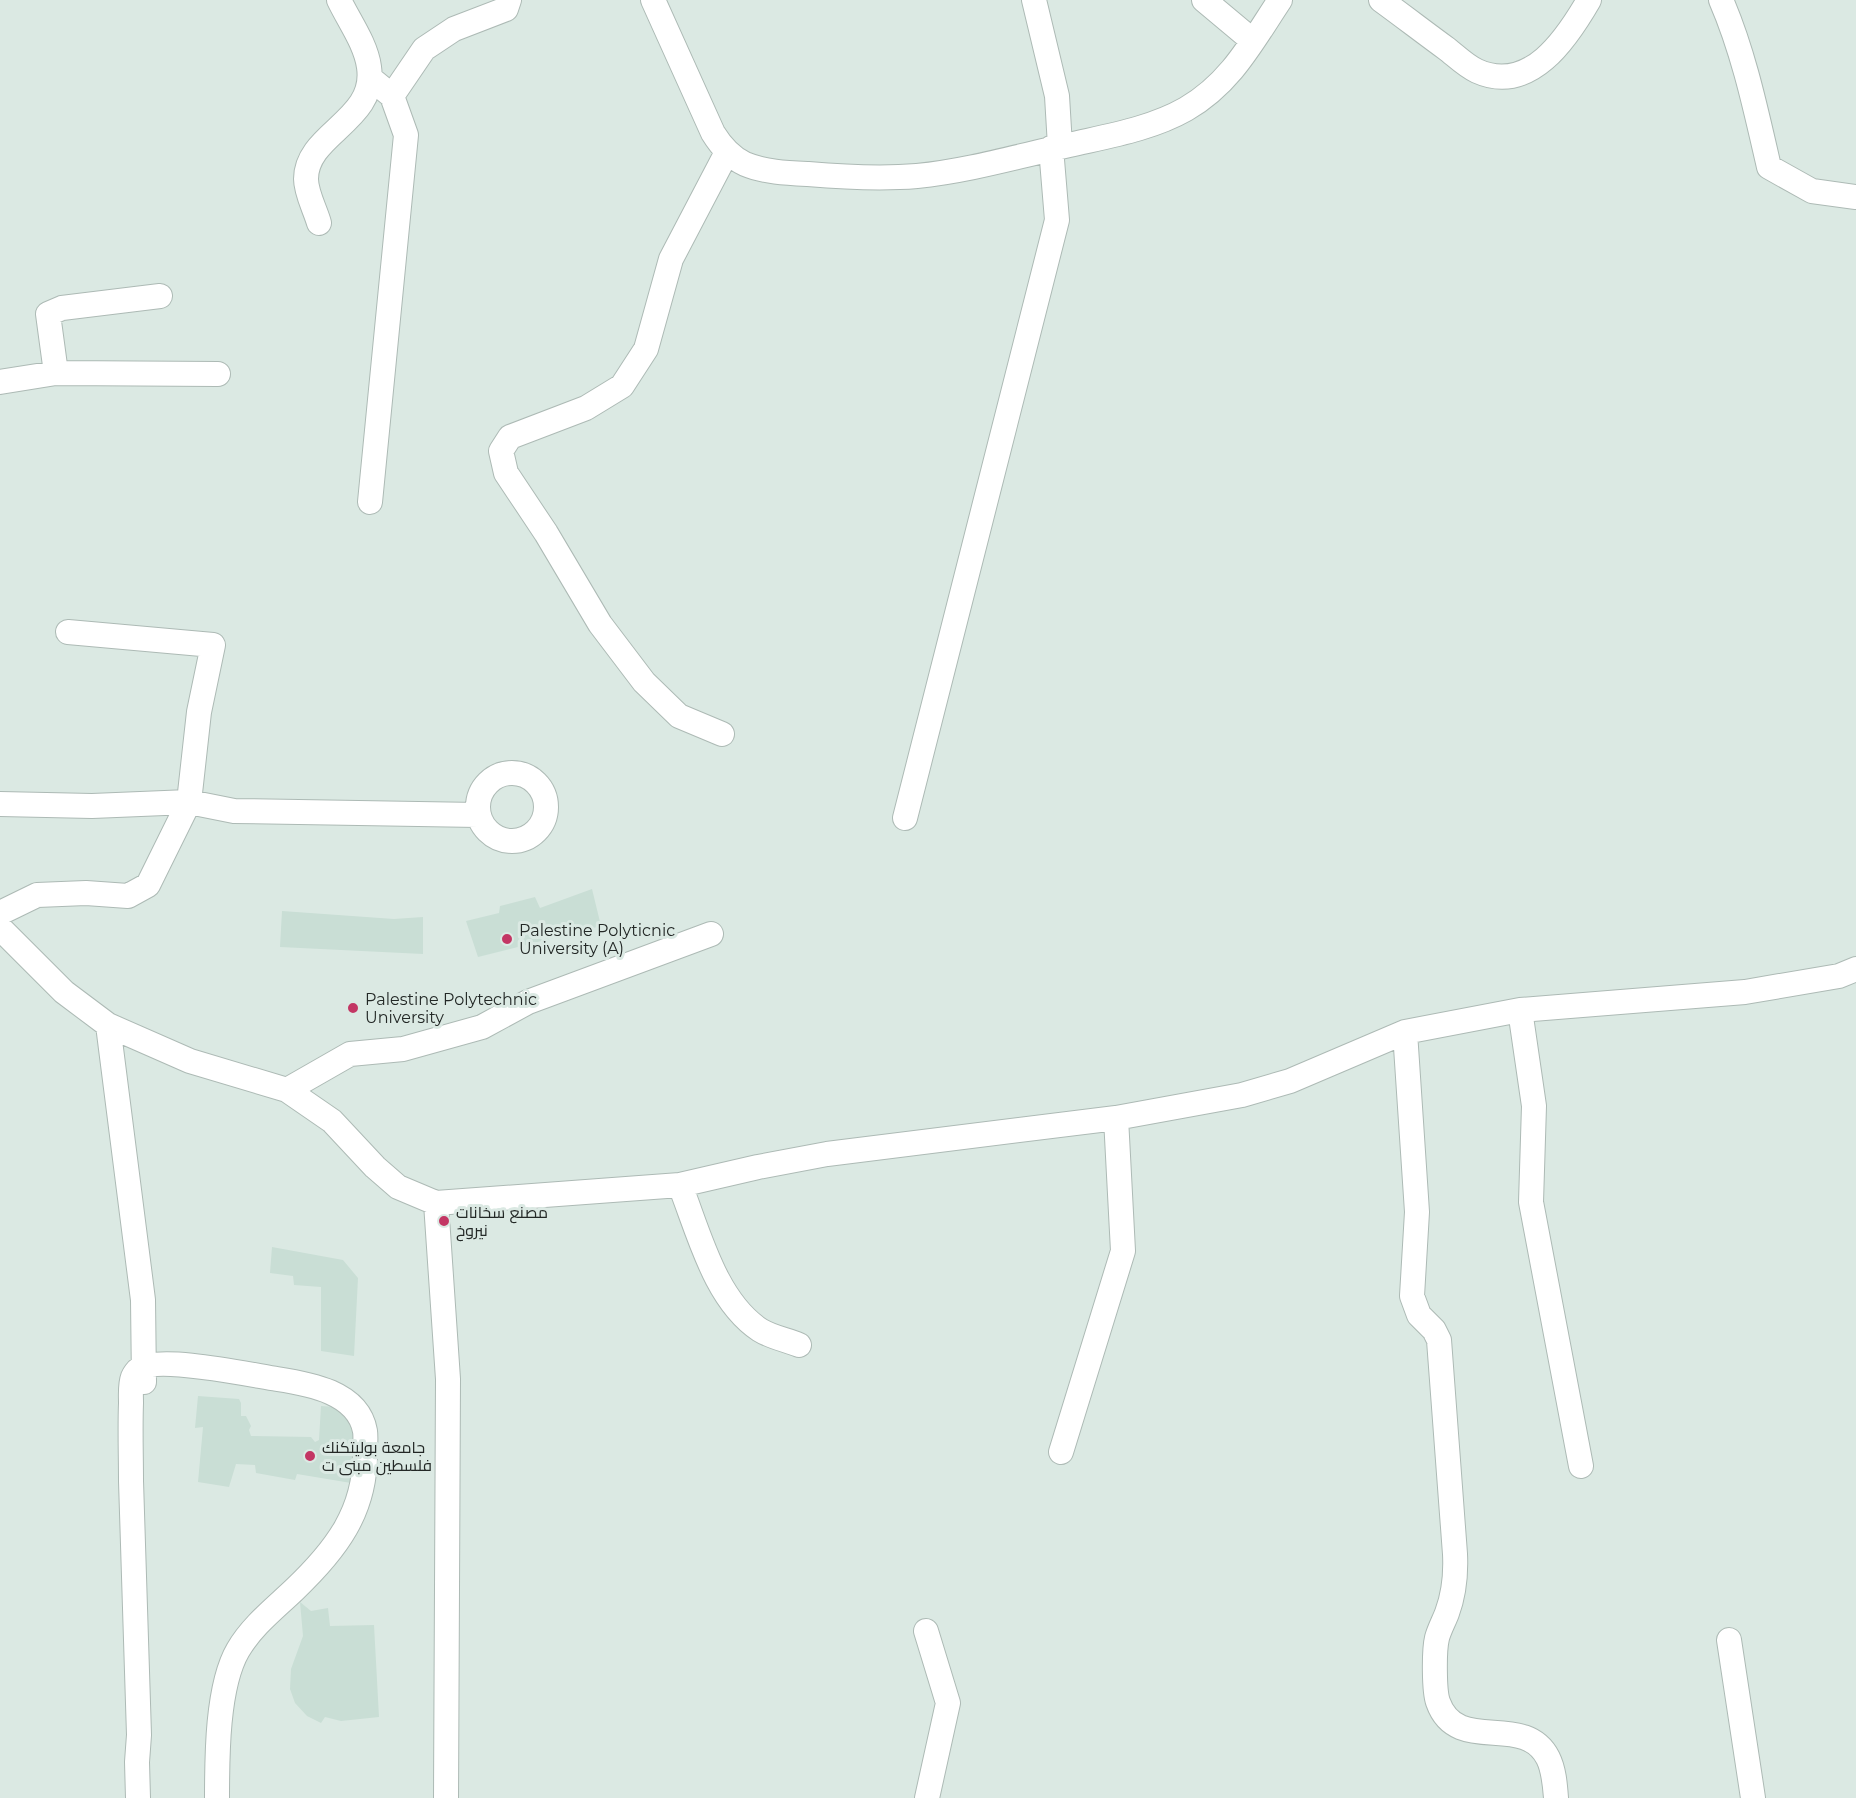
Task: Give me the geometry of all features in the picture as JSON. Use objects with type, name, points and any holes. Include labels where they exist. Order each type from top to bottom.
[{"type":"street","points":[[319,223],[308,189],[308,169],[319,149],[358,109],[364,99],[370,78],[366,56],[339,0]]},
{"type":"street","points":[[392,96],[424,49],[454,29],[506,9],[509,0]]},
{"type":"street","points":[[653,0],[713,133],[727,152],[748,165],[778,172],[834,176],[916,176],[956,171],[1137,129],[1184,110],[1210,94],[1236,67],[1280,0]]},
{"type":"street","points":[[905,819],[1057,220],[1057,96],[1034,0]]},
{"type":"street","points":[[1204,0],[1253,41]]},
{"type":"street","points":[[1380,0],[1476,71],[1498,77],[1532,68],[1549,57],[1571,32],[1589,0]]},
{"type":"street","points":[[1721,0],[1730,19],[1769,166],[1812,191],[1856,197]]},
{"type":"street","points":[[369,502],[406,135],[392,96],[370,78]]},
{"type":"street","points":[[722,734],[679,716],[644,682],[600,624],[546,533],[506,473],[501,451],[510,437],[586,408],[622,386],[646,350],[671,259],[727,152]]},
{"type":"street","points":[[56,373],[48,314],[62,308],[160,296]]},
{"type":"street","points":[[0,382],[56,373],[218,374]]},
{"type":"street","points":[[0,913],[37,895],[86,893],[128,896],[148,885],[189,802],[199,712],[213,645],[68,632]]},
{"type":"street","points":[[0,804],[92,806],[189,802],[234,811],[478,815]]},
{"type":"street","points":[[0,928],[64,992],[108,1025],[190,1061],[287,1090],[332,1121],[375,1167],[398,1187],[436,1203],[680,1185],[827,1154],[1116,1118],[1242,1095],[1290,1081],[1405,1032],[1520,1010],[1745,992],[1839,976],[1856,969]]},
{"type":"street","points":[[287,1090],[350,1054],[403,1049],[482,1027],[528,1002],[711,934]]},
{"type":"street","points":[[1520,1010],[1534,1106],[1531,1202],[1581,1466]]},
{"type":"street","points":[[108,1025],[143,1300],[146,1666],[144,1798]]},
{"type":"street","points":[[1405,1032],[1417,1212],[1412,1296],[1419,1315],[1434,1330],[1439,1340],[1455,1554],[1454,1587],[1450,1605],[1437,1638],[1436,1695],[1442,1710],[1458,1726],[1473,1731],[1515,1734],[1537,1744],[1548,1756],[1551,1764],[1556,1798]]},
{"type":"street","points":[[1061,1452],[1123,1251],[1116,1118]]},
{"type":"street","points":[[680,1185],[718,1282],[738,1310],[761,1330],[799,1345]]},
{"type":"street","points":[[436,1203],[448,1379],[446,1798]]},
{"type":"street","points":[[138,1798],[139,1735],[130,1443],[132,1377],[138,1369],[165,1364],[286,1380],[314,1387],[334,1394],[350,1404],[365,1430],[364,1485],[348,1526],[298,1586],[246,1638],[230,1667],[226,1682],[218,1754],[226,1792]]},
{"type":"street","points":[[926,1631],[948,1703],[927,1798]]},
{"type":"street","points":[[1729,1640],[1753,1798]]},
{"type":"shaded area","points":[[592,889],[601,926],[478,957],[466,921],[499,913],[500,906],[535,897],[540,908]]},
{"type":"shaded area","points":[[282,911],[394,919],[423,917],[423,954],[280,947]]},
{"type":"shaded area","points":[[272,1247],[343,1260],[358,1278],[354,1356],[321,1351],[321,1287],[294,1285],[293,1276],[270,1273]]},
{"type":"shaded area","points":[[198,1396],[239,1399],[241,1416],[246,1416],[251,1426],[249,1430],[251,1436],[311,1437],[315,1442],[319,1440],[321,1406],[353,1408],[362,1433],[351,1483],[297,1474],[295,1480],[256,1473],[255,1465],[236,1464],[229,1487],[198,1482],[203,1427],[195,1428]]},
{"type":"shaded area","points":[[300,1602],[311,1611],[328,1608],[330,1626],[374,1625],[379,1717],[341,1721],[325,1717],[321,1723],[307,1716],[295,1703],[290,1689],[291,1669],[303,1636]]},
{"type":"place","name":"Palestine Polyticnic University (A)","points":[[507,939]]},
{"type":"place","name":"Palestine Polytechnic University","points":[[353,1008]]},
{"type":"place","name":"مصنع سخانات نيروخ","points":[[444,1221]]},
{"type":"place","name":"جامعة بوليتكنك فلسطين مبنى ت","points":[[310,1456]]}]
